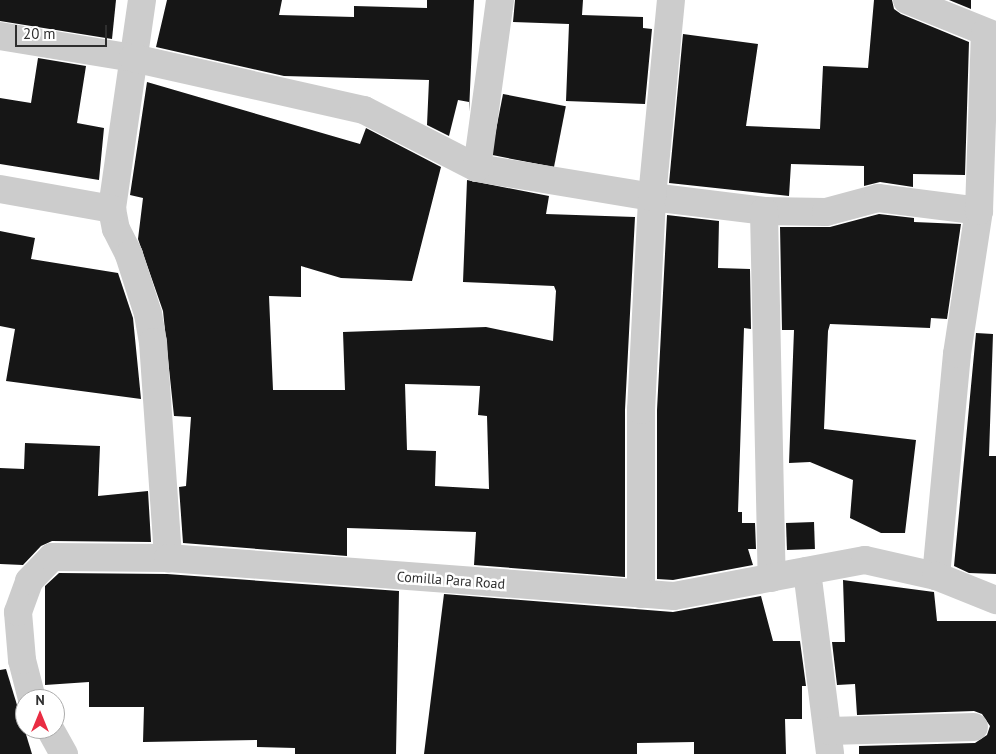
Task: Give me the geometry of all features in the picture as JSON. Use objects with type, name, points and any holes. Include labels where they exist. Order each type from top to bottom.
[{"type":"street","points":[[142,0],[132,58],[112,208],[116,229],[129,255],[148,314],[153,342],[168,558]]},
{"type":"street","points":[[477,168],[500,0]]},
{"type":"street","points":[[641,594],[642,410],[652,197],[671,0]]},
{"type":"street","points":[[907,0],[991,34],[979,211],[957,354],[936,576]]},
{"type":"street","points":[[0,36],[132,58],[364,110],[477,168],[652,197],[764,211],[826,212],[878,198],[979,211]]},
{"type":"street","points":[[0,189],[112,208]]},
{"type":"street","points":[[764,211],[772,578]]},
{"type":"street","name":"Comilla Para Road","points":[[29,689],[22,660],[18,612],[29,581],[52,557],[168,558],[674,596],[865,560],[936,576],[996,600]]},
{"type":"street","points":[[807,571],[829,742],[974,727]]},
{"type":"street","points":[[56,739],[64,754]]},
{"type":"building","points":[[0,0],[116,0],[112,39],[0,21]]},
{"type":"building","points":[[167,0],[282,0],[279,15],[354,17],[354,6],[427,8],[427,0],[474,0],[469,112],[469,102],[458,100],[449,136],[427,125],[429,80],[284,76],[156,47]]},
{"type":"building","points":[[515,0],[583,0],[582,15],[643,17],[643,28],[652,29],[645,104],[566,101],[569,24],[513,22]]},
{"type":"building","points":[[874,0],[892,0],[894,9],[901,14],[969,42],[965,175],[913,174],[913,187],[880,182],[864,186],[864,166],[791,164],[789,196],[669,183],[683,34],[758,44],[746,126],[820,129],[823,66],[868,68]]},
{"type":"building","points":[[949,0],[971,0],[971,9]]},
{"type":"building","points":[[38,58],[86,66],[77,123],[104,128],[99,180],[0,164],[0,98],[31,103]]},
{"type":"building","points":[[147,82],[360,144],[366,128],[441,167],[412,281],[341,278],[301,266],[301,297],[269,296],[273,390],[345,390],[343,332],[486,327],[553,341],[556,291],[554,286],[463,282],[467,180],[549,196],[546,214],[635,217],[625,410],[625,577],[474,565],[476,532],[347,528],[347,556],[183,543],[179,487],[186,486],[191,417],[174,416],[163,311],[138,239],[143,198],[130,195]],"holes":[[[405,384],[480,386],[478,415],[487,416],[489,489],[435,486],[436,451],[407,450]]]},
{"type":"building","points":[[503,94],[566,106],[554,167],[491,155]]},
{"type":"building","points":[[879,214],[914,218],[914,222],[961,224],[947,319],[931,318],[930,328],[830,324],[828,331],[824,429],[916,440],[905,533],[881,533],[850,518],[853,480],[810,462],[789,463],[794,330],[782,330],[780,227],[830,227]]},
{"type":"building","points":[[667,215],[719,221],[718,268],[750,269],[751,329],[744,328],[738,512],[742,512],[742,523],[755,523],[756,549],[748,549],[753,565],[673,580],[657,579],[657,410]]},
{"type":"building","points":[[0,231],[35,238],[31,259],[118,273],[133,318],[141,399],[6,381],[15,329],[0,326]]},
{"type":"building","points":[[976,333],[993,334],[989,456],[996,456],[996,574],[969,573],[954,566]]},
{"type":"building","points":[[25,443],[100,446],[98,496],[148,491],[151,542],[52,541],[41,546],[23,565],[0,564],[0,468],[24,469]]},
{"type":"building","points":[[814,522],[815,549],[787,550],[786,523]]},
{"type":"building","points":[[59,573],[167,574],[399,591],[396,754],[295,754],[295,748],[257,747],[257,740],[143,742],[144,707],[89,707],[89,682],[45,685],[45,586]]},
{"type":"building","points":[[843,580],[934,592],[937,621],[996,621],[996,754],[859,754],[859,746],[975,743],[987,735],[990,726],[982,714],[974,711],[857,715],[855,684],[837,685],[832,642],[845,642]]},
{"type":"building","points":[[444,594],[673,612],[761,596],[773,641],[800,641],[806,686],[802,686],[802,719],[785,719],[786,754],[694,754],[694,742],[637,743],[637,754],[424,754]]},
{"type":"building","points":[[6,669],[15,698],[15,739],[27,739],[32,754],[0,754],[0,670]]}]
